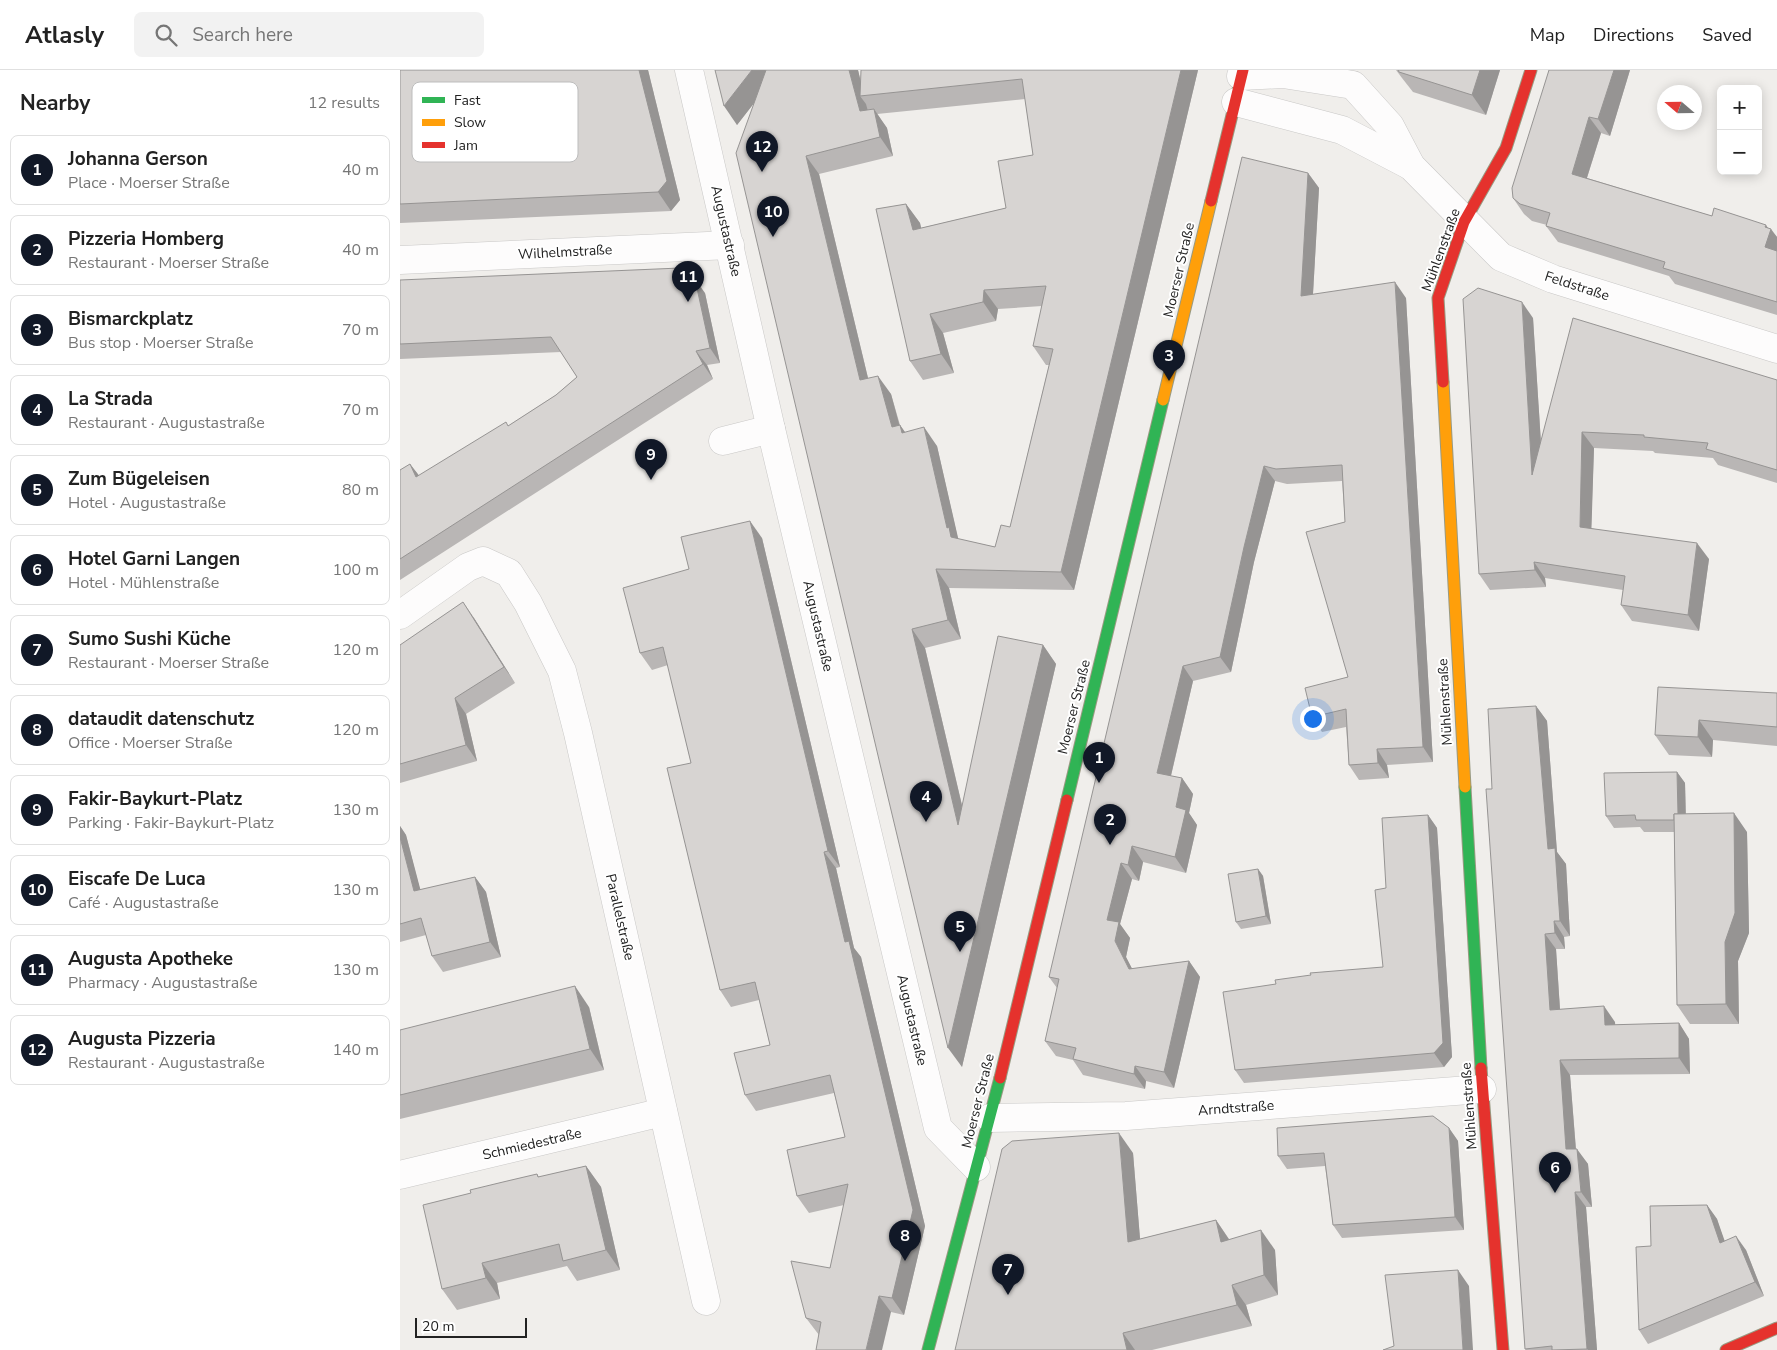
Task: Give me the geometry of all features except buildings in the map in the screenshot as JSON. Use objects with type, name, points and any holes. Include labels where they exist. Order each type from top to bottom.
[{"type":"street","name":"Augustastraße","points":[[689,70],[771,429],[938,1128],[976,1167]]},
{"type":"street","name":"Mühlenstraße","points":[[1503,1350],[1482,1089],[1438,298],[1464,222],[1506,148],[1531,70]]},
{"type":"street","name":"Feldstraße","points":[[1242,73],[1347,78],[1390,126],[1411,166],[1501,258],[1553,280],[1777,349]]},
{"type":"street","name":"Moerser Straße","points":[[928,1350],[990,1118],[1242,73]]},
{"type":"street","name":"Feldstraße","points":[[1236,102],[1342,130],[1411,166]]},
{"type":"street","name":"Wilhelmstraße","points":[[400,260],[730,245]]},
{"type":"street","points":[[723,441],[771,429]]},
{"type":"street","name":"Parallelstraße","points":[[400,615],[468,567],[483,561],[508,573],[528,604],[562,671],[578,733],[706,1301]]},
{"type":"street","name":"Arndtstraße","points":[[990,1118],[1126,1116],[1482,1089]]},
{"type":"street","name":"Schmiedestraße","points":[[400,1175],[664,1112]]},
{"type":"street","points":[[1726,1350],[1777,1328]]},
{"type":"traffic: fast","points":[[1067,800],[1163,400]]},
{"type":"traffic: fast","points":[[1465,787],[1481,1068]]},
{"type":"traffic: fast","points":[[928,1350],[1000,1078]]},
{"type":"traffic: slow","points":[[1163,400],[1211,201]]},
{"type":"traffic: slow","points":[[1443,382],[1465,787]]},
{"type":"traffic: jam","points":[[1211,201],[1243,70]]},
{"type":"traffic: jam","points":[[1443,382],[1438,298],[1464,222],[1506,148],[1531,70]]},
{"type":"traffic: jam","points":[[1000,1078],[1067,800]]},
{"type":"traffic: jam","points":[[1481,1068],[1503,1350]]},
{"type":"traffic: jam","points":[[1726,1350],[1777,1328]]},
{"type":"place","name":"Augusta Pizzeria","points":[[762,172]]},
{"type":"place","name":"Eiscafe De Luca","points":[[773,237]]},
{"type":"place","name":"Augusta Apotheke","points":[[688,302]]},
{"type":"place","name":"Bismarckplatz","points":[[1169,381]]},
{"type":"place","name":"Fakir-Baykurt-Platz","points":[[651,480]]},
{"type":"place","name":"Johanna Gerson","points":[[1099,783]]},
{"type":"place","name":"La Strada","points":[[926,822]]},
{"type":"place","name":"Pizzeria Homberg","points":[[1110,845]]},
{"type":"place","name":"Zum Bügeleisen","points":[[960,952]]},
{"type":"place","name":"Hotel Garni Langen","points":[[1555,1193]]},
{"type":"place","name":"dataudit datenschutz","points":[[905,1261]]},
{"type":"place","name":"Sumo Sushi Küche","points":[[1008,1295]]}]
